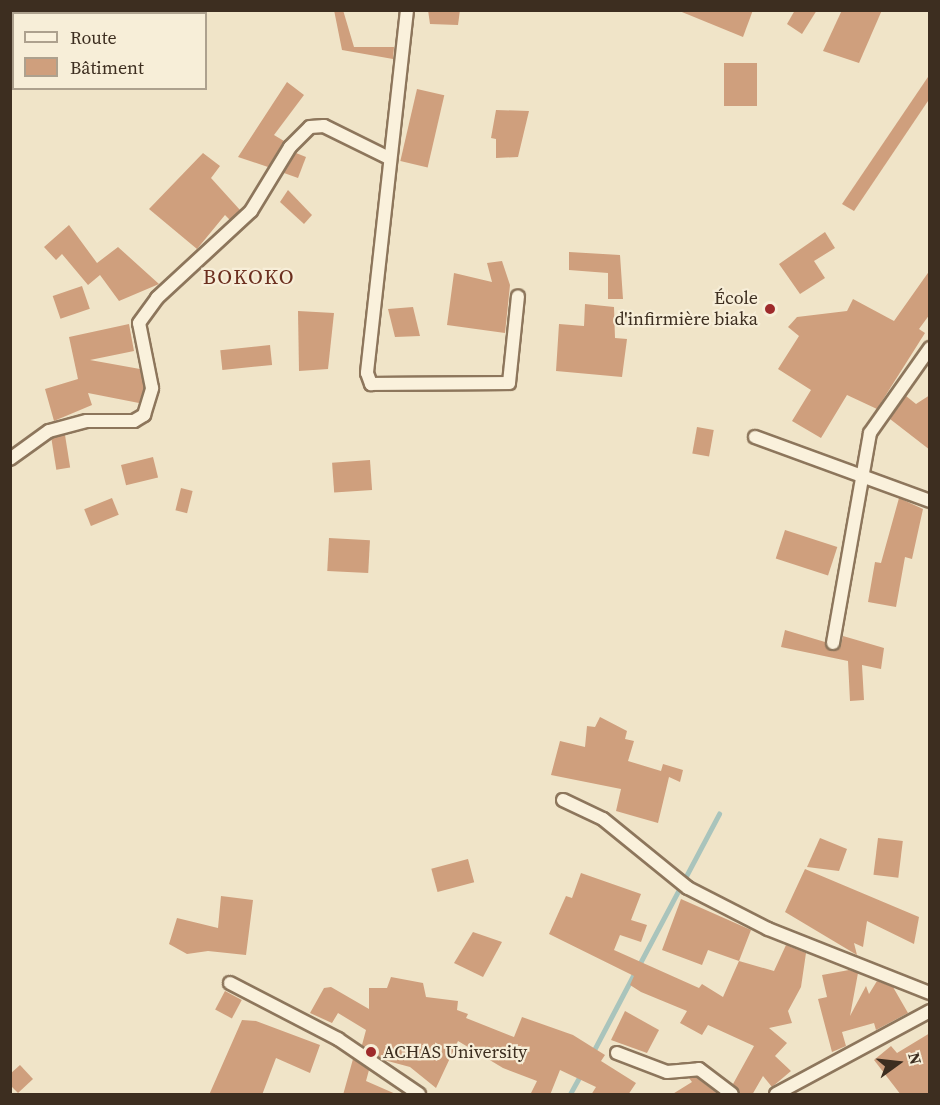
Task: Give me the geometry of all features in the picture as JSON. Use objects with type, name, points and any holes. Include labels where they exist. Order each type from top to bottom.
[{"type":"street","points":[[407,10],[367,373],[371,384],[508,383],[518,296]]},
{"type":"street","points":[[10,459],[49,431],[87,421],[134,421],[144,415],[152,388],[139,322],[157,298],[251,211],[290,147],[310,127],[324,126],[389,158]]},
{"type":"street","points":[[833,643],[860,479],[870,434],[930,348]]},
{"type":"street","points":[[755,436],[860,479],[930,501]]},
{"type":"street","points":[[563,800],[603,819],[688,888],[768,929],[930,993]]},
{"type":"street","points":[[230,983],[338,1038],[419,1095]]},
{"type":"street","points":[[778,1094],[930,1011]]},
{"type":"street","points":[[617,1053],[667,1072],[699,1069],[732,1095]]},
{"type":"building","points":[[334,10],[343,10],[354,47],[394,47],[393,59],[342,50]]},
{"type":"building","points":[[428,10],[460,10],[458,25],[430,24]]},
{"type":"building","points":[[677,10],[753,10],[743,37]]},
{"type":"building","points":[[795,10],[817,10],[802,34],[787,24]]},
{"type":"building","points":[[842,10],[882,10],[859,63],[823,51]]},
{"type":"building","points":[[724,63],[757,63],[757,106],[724,106]]},
{"type":"building","points":[[930,74],[930,98],[854,211],[842,204]]},
{"type":"building","points":[[287,82],[304,95],[274,135],[284,141],[268,167],[238,157]]},
{"type":"building","points":[[417,89],[444,95],[428,167],[400,161]]},
{"type":"building","points":[[496,110],[529,111],[518,157],[496,158],[496,139],[491,138]]},
{"type":"building","points":[[203,153],[220,166],[211,178],[240,210],[230,220],[225,215],[197,249],[149,209]]},
{"type":"building","points":[[296,153],[306,157],[298,178],[284,173]]},
{"type":"building","points":[[288,190],[312,215],[304,224],[280,202]]},
{"type":"building","points":[[69,225],[97,263],[118,247],[159,284],[119,301],[100,275],[88,285],[62,254],[56,260],[44,247]]},
{"type":"building","points":[[825,232],[835,248],[814,261],[825,278],[800,294],[779,264]]},
{"type":"building","points":[[569,252],[620,255],[623,299],[608,299],[608,273],[569,270]]},
{"type":"building","points":[[502,261],[510,285],[505,333],[447,325],[454,273],[492,282],[487,263]]},
{"type":"building","points":[[930,270],[930,314],[919,329],[925,333],[877,409],[847,395],[821,438],[792,421],[811,390],[778,369],[799,336],[788,327],[797,317],[847,311],[853,299],[894,321]]},
{"type":"building","points":[[82,286],[90,309],[61,319],[53,296]]},
{"type":"building","points":[[585,304],[614,307],[615,338],[627,339],[622,377],[556,371],[559,324],[584,326]]},
{"type":"building","points":[[413,307],[420,336],[395,337],[388,309]]},
{"type":"building","points":[[298,311],[334,313],[328,369],[299,371]]},
{"type":"building","points":[[129,324],[134,351],[90,360],[140,369],[144,388],[139,403],[88,393],[92,405],[54,421],[45,389],[78,379],[69,337]]},
{"type":"building","points":[[270,345],[272,365],[222,370],[220,350]]},
{"type":"building","points":[[930,395],[930,450],[890,419],[906,396],[916,404]]},
{"type":"building","points":[[697,427],[714,430],[709,457],[692,454]]},
{"type":"building","points":[[65,435],[70,468],[56,470],[51,437]]},
{"type":"building","points":[[153,457],[158,477],[126,485],[121,465]]},
{"type":"building","points":[[370,460],[372,490],[334,493],[332,463]]},
{"type":"building","points":[[181,488],[193,491],[187,513],[175,510]]},
{"type":"building","points":[[112,498],[119,515],[91,526],[84,509]]},
{"type":"building","points":[[899,498],[923,509],[912,559],[905,557],[896,607],[868,602],[875,562],[881,563]]},
{"type":"building","points":[[785,530],[837,547],[828,576],[776,559]]},
{"type":"building","points":[[329,538],[370,540],[368,573],[327,571]]},
{"type":"building","points":[[785,630],[825,642],[831,651],[840,648],[843,636],[884,648],[881,669],[862,665],[864,700],[850,701],[848,661],[781,647]]},
{"type":"building","points":[[600,717],[627,731],[625,739],[634,741],[628,761],[661,771],[663,764],[683,770],[680,782],[669,777],[658,823],[616,811],[621,789],[551,775],[560,741],[585,747],[587,726],[595,727]]},
{"type":"building","points":[[820,838],[847,849],[839,871],[807,867]]},
{"type":"building","points":[[878,838],[903,841],[898,878],[873,875]]},
{"type":"building","points":[[468,859],[474,882],[438,892],[431,869]]},
{"type":"building","points":[[805,869],[919,917],[914,944],[867,921],[863,947],[854,943],[857,955],[785,912]]},
{"type":"building","points":[[581,873],[641,894],[631,920],[647,925],[641,942],[620,935],[614,950],[699,988],[702,984],[723,997],[739,961],[774,971],[786,945],[806,953],[801,987],[788,1011],[792,1023],[769,1028],[787,1043],[775,1056],[791,1071],[772,1087],[763,1076],[752,1095],[740,1095],[733,1084],[754,1046],[708,1025],[702,1035],[680,1023],[687,1011],[641,992],[630,985],[634,976],[549,934],[566,896],[572,898]]},
{"type":"building","points":[[221,896],[253,900],[246,955],[208,951],[187,954],[169,944],[177,918],[218,928]]},
{"type":"building","points":[[681,899],[751,930],[739,961],[708,950],[702,965],[662,950]]},
{"type":"building","points":[[473,932],[502,942],[483,977],[454,963]]},
{"type":"building","points":[[849,970],[858,973],[850,1016],[866,986],[869,994],[877,981],[893,987],[908,1013],[876,1030],[874,1023],[842,1032],[846,1046],[832,1052],[818,999],[827,997],[822,975]]},
{"type":"building","points":[[391,977],[423,983],[426,997],[458,1001],[457,1010],[468,1014],[466,1018],[514,1037],[522,1017],[573,1035],[605,1055],[601,1061],[636,1083],[628,1095],[591,1095],[596,1087],[560,1070],[550,1095],[530,1095],[537,1081],[503,1068],[458,1041],[436,1088],[410,1067],[384,1060],[362,1045],[366,1030],[338,1013],[332,1023],[310,1013],[324,988],[331,987],[369,1009],[369,988],[387,988]]},
{"type":"building","points":[[225,991],[242,1000],[232,1018],[215,1010]]},
{"type":"building","points":[[625,1011],[659,1030],[647,1053],[611,1040]]},
{"type":"building","points":[[242,1020],[256,1021],[320,1045],[310,1073],[276,1058],[262,1095],[209,1095]]},
{"type":"building","points":[[930,1033],[930,1095],[901,1095],[874,1060],[891,1046],[897,1053]]},
{"type":"building","points":[[353,1059],[369,1070],[366,1081],[398,1095],[343,1095]]},
{"type":"building","points":[[20,1065],[33,1079],[18,1093],[10,1085],[10,1074]]},
{"type":"building","points":[[689,1078],[697,1078],[719,1095],[671,1095],[692,1082]]},
{"type":"waterway","points":[[639,965],[719,814]]},
{"type":"waterway","points":[[593,1052],[635,972]]},
{"type":"waterway","points":[[570,1094],[580,1076]]},
{"type":"place","name":"École d'infirmière biaka","points":[[770,309]]},
{"type":"place","name":"ACHAS University","points":[[371,1052]]},
{"type":"district","name":"BOKOKO","points":[[249,277]]}]
